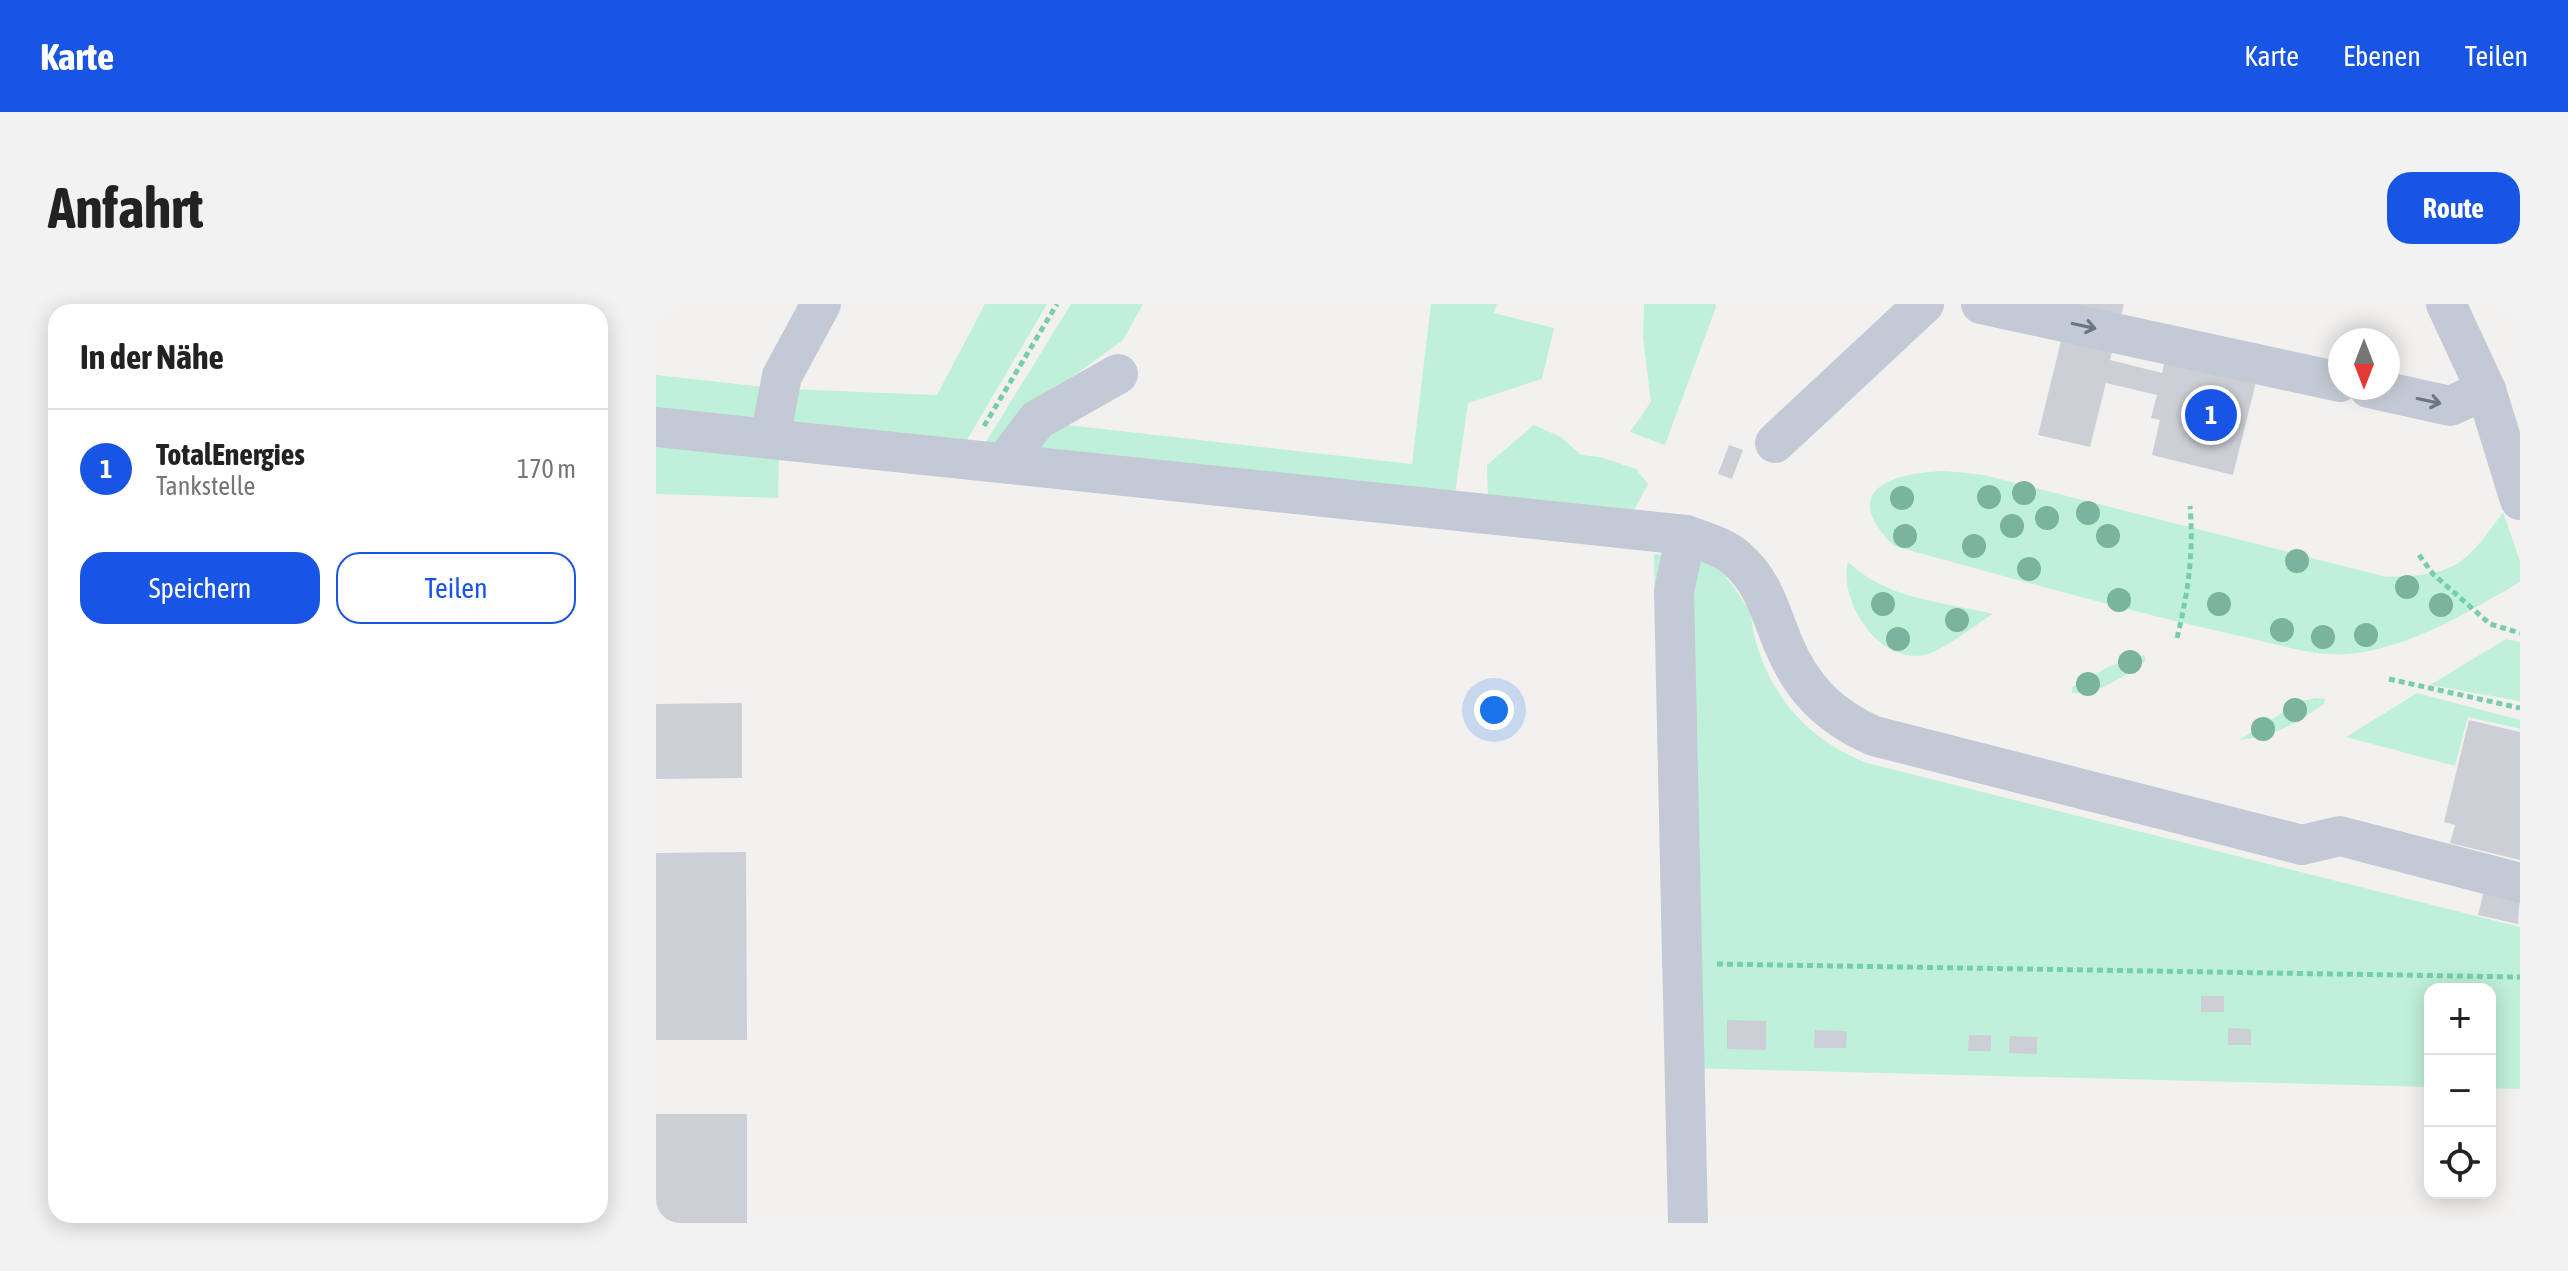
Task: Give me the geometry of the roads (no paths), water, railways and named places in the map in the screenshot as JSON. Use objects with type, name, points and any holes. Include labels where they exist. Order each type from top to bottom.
[{"type":"lane","points":[[770,437],[782,376],[821,304]]},
{"type":"lane","points":[[1775,443],[1924,304]]},
{"type":"lane","points":[[1981,304],[2328,379]]},
{"type":"lane","points":[[2446,304],[2486,390],[2520,500]]},
{"type":"lane","points":[[1005,462],[1037,420],[1118,374]]},
{"type":"lane","points":[[2400,395],[2450,406],[2486,390]]},
{"type":"lane","points":[[656,427],[1686,535],[1735,557],[1757,582],[1769,602],[1783,645],[1802,680],[1821,705],[1844,723],[1874,736],[2302,845],[2340,836],[2520,883]]},
{"type":"lane","points":[[1686,535],[1674,591],[1688,1223]]},
{"type":"place","name":"TotalEnergies","points":[[2211,415]]}]
